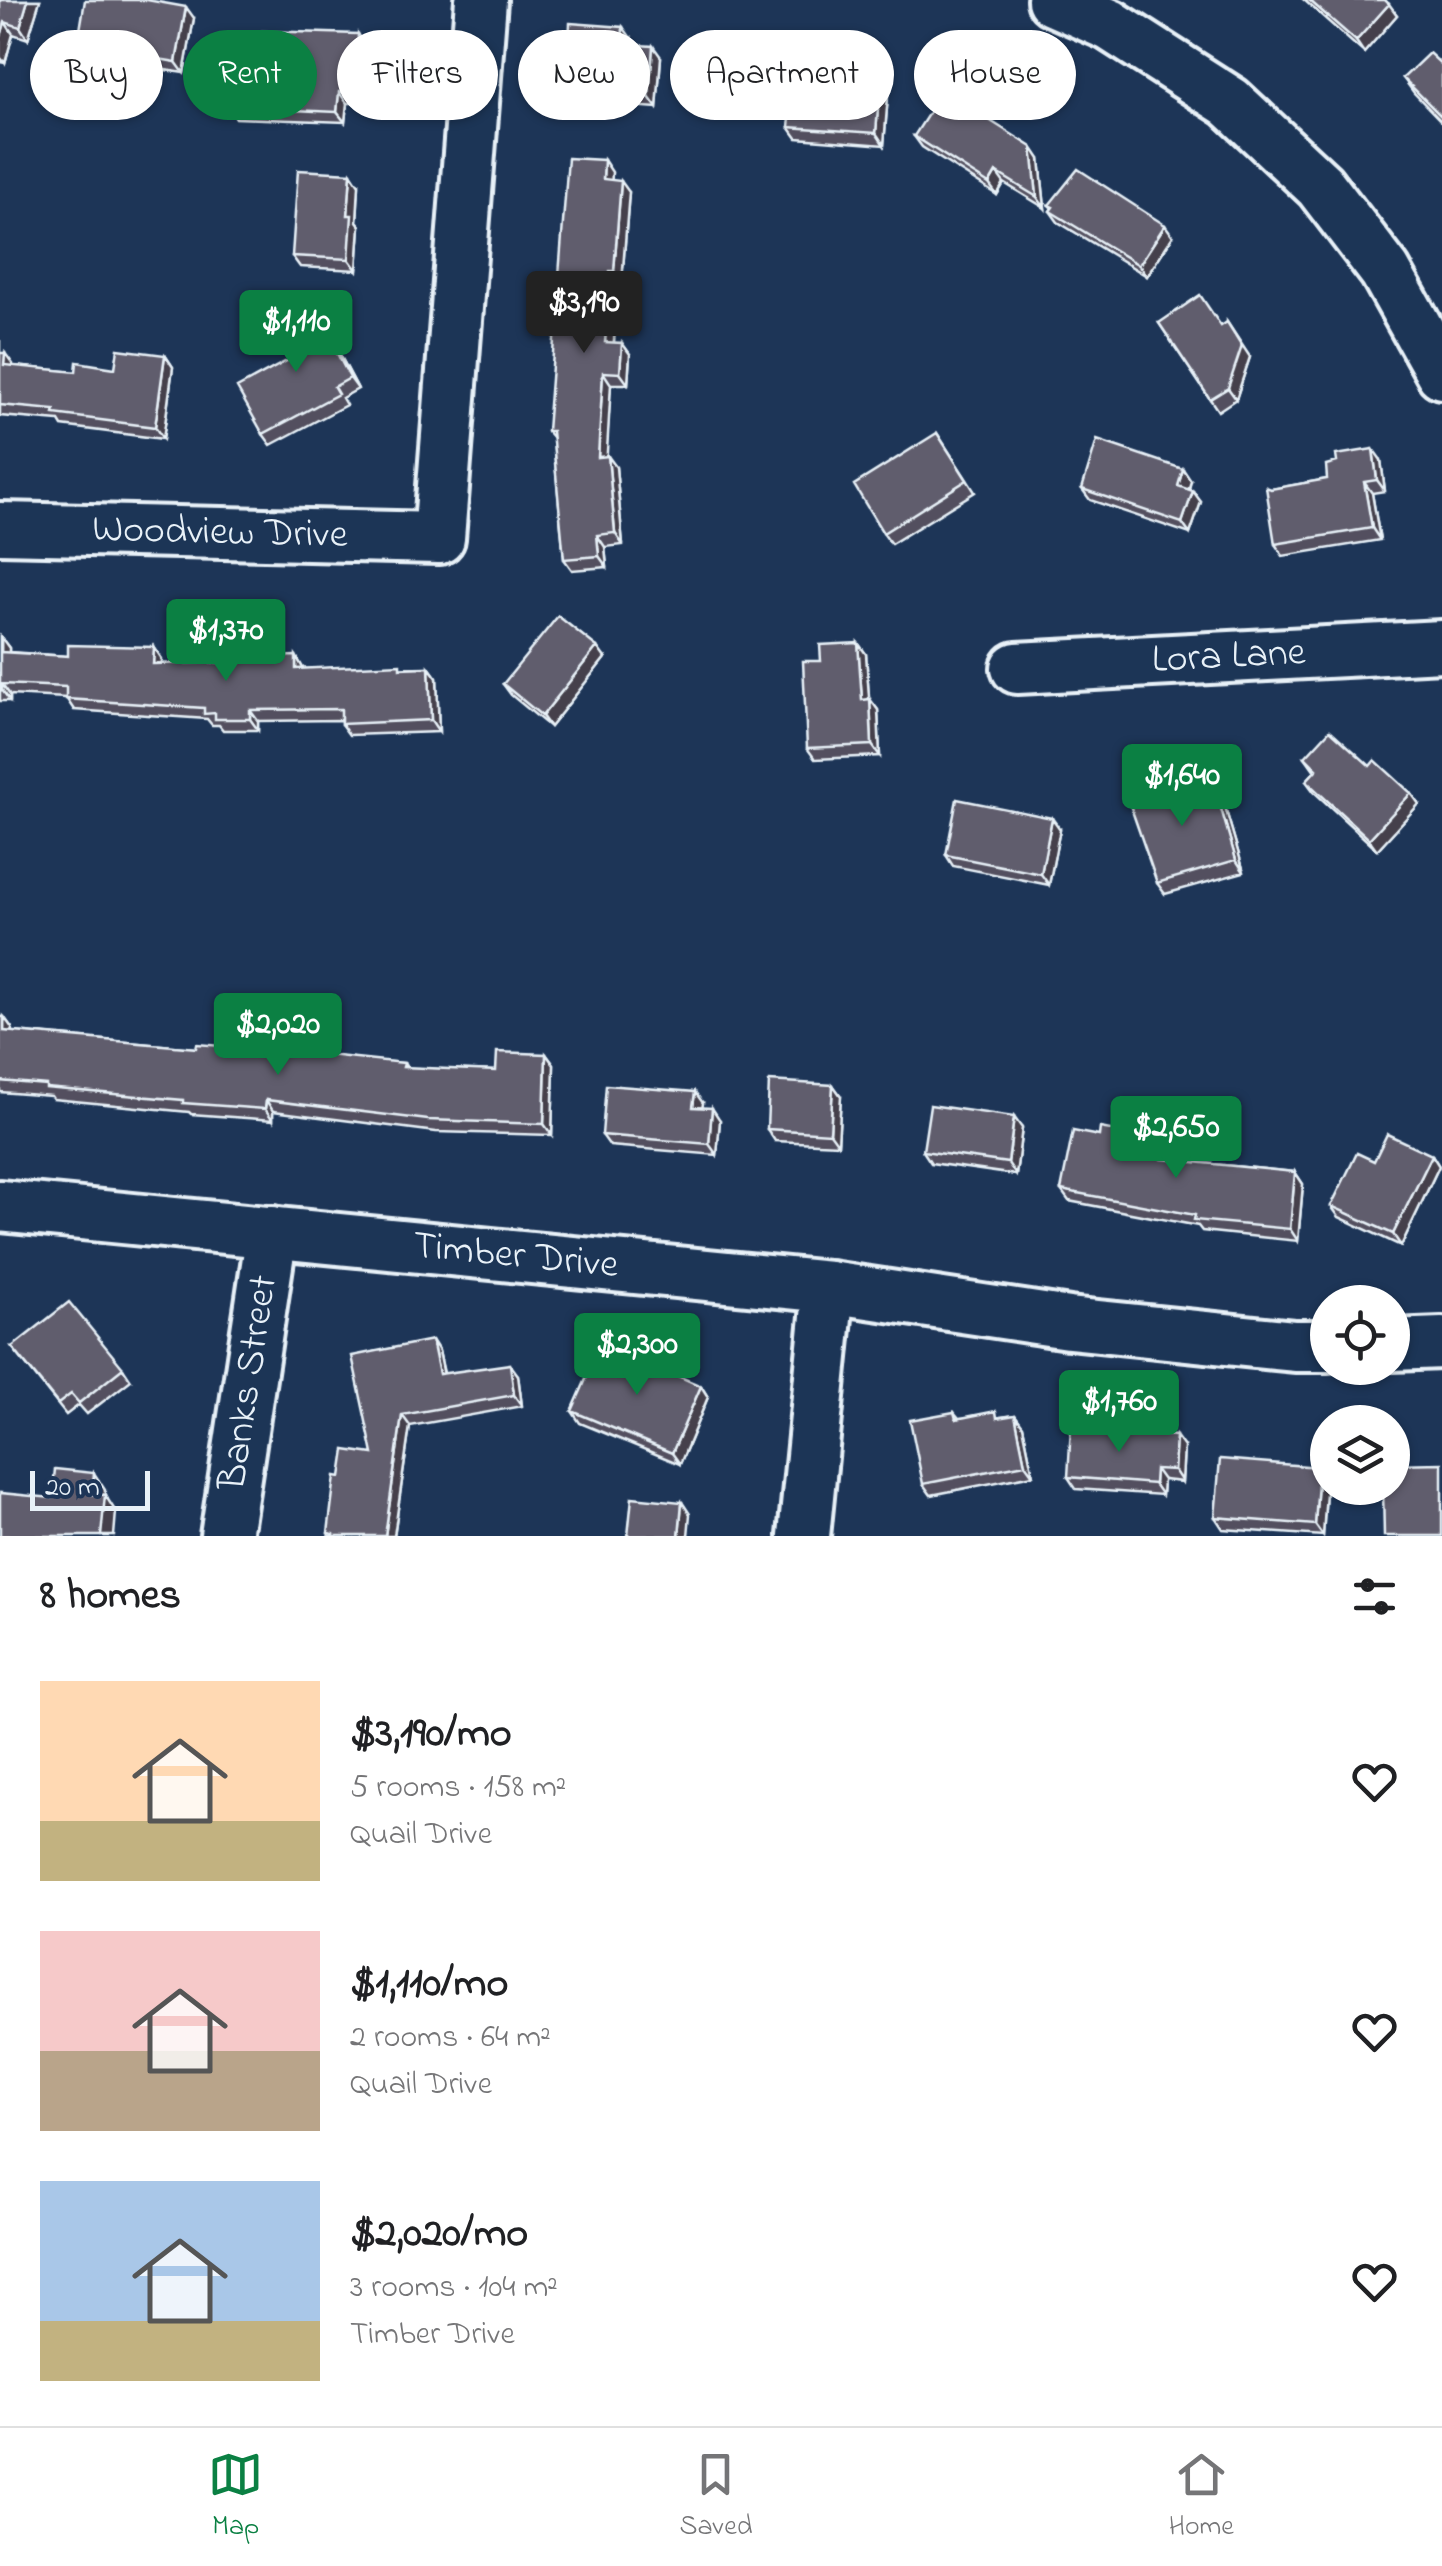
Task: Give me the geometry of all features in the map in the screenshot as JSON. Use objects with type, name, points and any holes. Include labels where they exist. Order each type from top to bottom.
[{"type":"street","name":"Woodview Drive","points":[[0,528],[439,538],[481,0]]},
{"type":"street","points":[[1052,0],[1110,26],[1230,102],[1320,186],[1385,271],[1442,374]]},
{"type":"street","name":"Lora Lane","points":[[1017,668],[1442,646]]},
{"type":"street","name":"Timber Drive","points":[[0,1206],[829,1286],[1069,1323],[1310,1346]]},
{"type":"street","name":"Banks Street","points":[[226,1536],[272,1232]]},
{"type":"street","points":[[804,1536],[829,1286]]},
{"type":"street","points":[[1410,1345],[1442,1343]]},
{"type":"building","points":[[0,0],[28,0],[20,27],[5,22],[0,40]]},
{"type":"building","points":[[85,0],[147,0],[186,7],[176,62],[163,60],[163,30],[80,30]]},
{"type":"building","points":[[1309,0],[1385,0],[1389,4],[1356,41]]},
{"type":"building","points":[[570,23],[623,27],[623,30],[570,30]]},
{"type":"building","points":[[317,33],[337,33],[337,112],[317,111]]},
{"type":"building","points":[[1429,53],[1442,65],[1442,117],[1403,78]]},
{"type":"building","points":[[790,120],[877,120],[876,133],[789,127]]},
{"type":"building","points":[[924,120],[989,120],[1032,147],[1037,197],[996,172],[989,184],[914,136]]},
{"type":"building","points":[[568,158],[604,160],[603,179],[621,181],[605,342],[622,343],[620,373],[603,372],[598,457],[608,456],[615,533],[597,535],[599,556],[564,559],[552,431],[547,431]]},
{"type":"building","points":[[1078,169],[1165,225],[1139,265],[1050,211],[1053,207],[1049,205]]},
{"type":"building","points":[[298,170],[351,173],[349,259],[292,256]]},
{"type":"building","points":[[1200,295],[1221,326],[1227,322],[1242,346],[1228,388],[1210,399],[1159,323]]},
{"type":"building","points":[[313,308],[350,378],[334,387],[338,394],[263,434],[237,388],[292,358],[276,327]]},
{"type":"building","points":[[118,349],[165,355],[155,427],[0,405],[0,353],[5,353],[4,365],[76,372],[77,362],[115,368]]},
{"type":"building","points":[[937,433],[967,480],[883,533],[854,485]]},
{"type":"building","points":[[1097,440],[1183,469],[1178,486],[1193,491],[1182,523],[1082,489]]},
{"type":"building","points":[[1373,449],[1377,480],[1364,482],[1372,528],[1275,544],[1266,487],[1327,479],[1326,465],[1337,462],[1336,455]]},
{"type":"building","points":[[558,616],[597,647],[542,716],[503,684]]},
{"type":"building","points":[[0,637],[1,652],[68,656],[68,645],[154,647],[153,664],[296,656],[296,669],[400,664],[400,668],[429,667],[431,720],[341,724],[341,709],[250,710],[250,719],[215,719],[215,713],[204,714],[204,708],[66,699],[66,687],[2,684],[0,690]]},
{"type":"building","points":[[858,643],[862,700],[870,699],[872,745],[807,748],[803,661],[821,661],[820,645]]},
{"type":"building","points":[[1330,730],[1370,766],[1375,760],[1411,793],[1369,839],[1306,781],[1317,769],[1305,757]]},
{"type":"building","points":[[1212,778],[1236,860],[1157,883],[1127,796],[1188,780],[1190,784]]},
{"type":"building","points":[[957,799],[1052,818],[1041,874],[946,855]]},
{"type":"building","points":[[0,1017],[4,1017],[4,1031],[196,1048],[197,1044],[299,1052],[404,1063],[403,1067],[496,1071],[497,1052],[546,1054],[544,1124],[428,1120],[266,1100],[265,1109],[183,1103],[0,1081]]},
{"type":"building","points":[[769,1081],[833,1085],[830,1133],[767,1129]]},
{"type":"building","points":[[606,1085],[695,1092],[693,1107],[712,1108],[709,1144],[602,1135]]},
{"type":"building","points":[[930,1105],[1014,1117],[1008,1163],[923,1151]]},
{"type":"building","points":[[1100,1128],[1164,1140],[1161,1159],[1295,1172],[1290,1229],[1194,1220],[1195,1215],[1061,1190],[1073,1131],[1099,1136]]},
{"type":"building","points":[[1387,1134],[1432,1155],[1393,1234],[1331,1206],[1357,1153],[1374,1161]]},
{"type":"building","points":[[69,1302],[123,1368],[79,1403],[71,1394],[58,1404],[12,1347]]},
{"type":"building","points":[[432,1340],[439,1374],[510,1364],[514,1395],[402,1415],[385,1536],[328,1533],[335,1476],[341,1477],[345,1450],[373,1454],[352,1356]]},
{"type":"building","points":[[602,1343],[701,1386],[672,1453],[572,1411]]},
{"type":"building","points":[[996,1411],[997,1418],[1015,1415],[1025,1464],[923,1484],[910,1420],[954,1412],[956,1419]]},
{"type":"building","points":[[1071,1427],[1176,1436],[1174,1470],[1155,1469],[1154,1484],[1068,1477]]},
{"type":"building","points":[[1220,1459],[1310,1466],[1310,1505],[1316,1505],[1315,1525],[1215,1517]]},
{"type":"building","points":[[1442,1463],[1442,1536],[1384,1536],[1383,1505],[1410,1505],[1410,1464]]},
{"type":"building","points":[[55,1469],[94,1473],[92,1494],[105,1495],[101,1536],[0,1536],[0,1493],[52,1498]]},
{"type":"building","points":[[632,1497],[682,1502],[679,1536],[628,1536]]}]
